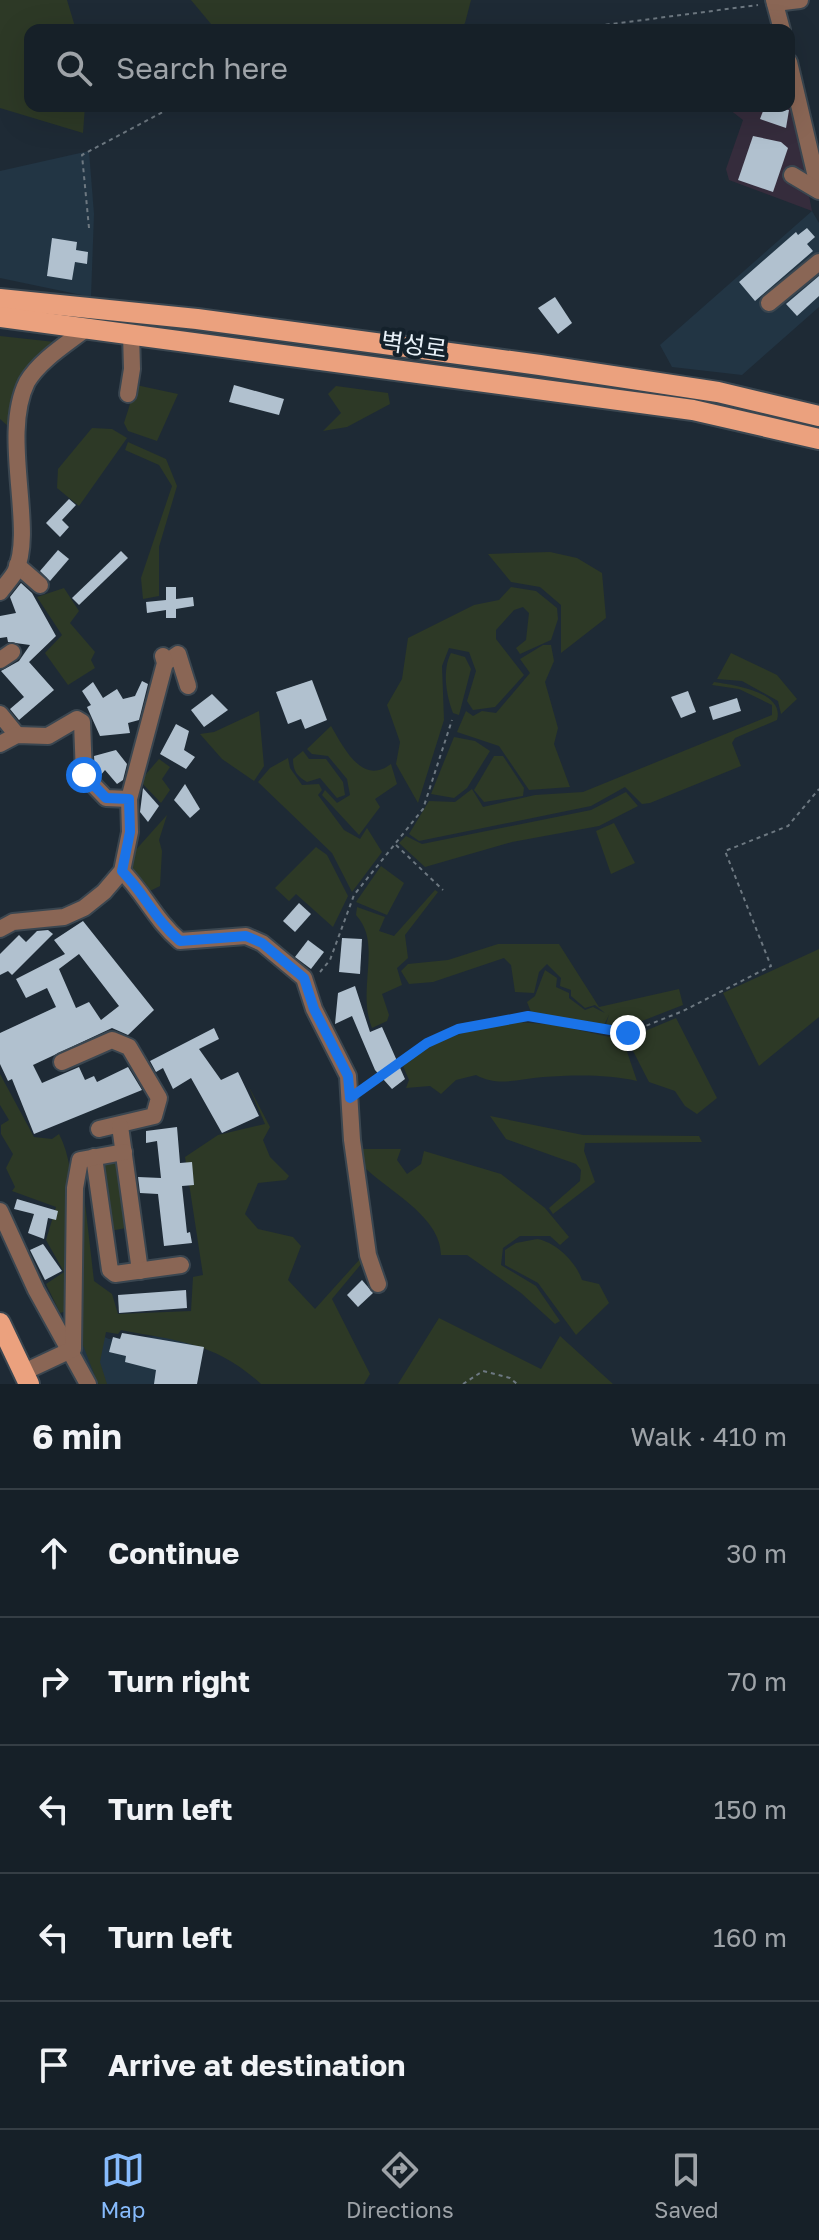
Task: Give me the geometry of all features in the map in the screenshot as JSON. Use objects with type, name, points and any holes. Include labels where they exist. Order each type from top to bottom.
[{"type":"main road","name":"벽성로","points":[[0,299],[197,319],[540,365],[718,392],[819,416]]},
{"type":"main road","name":"벽성로","points":[[0,317],[693,410],[819,439]]},
{"type":"main road","points":[[0,1323],[26,1378]]},
{"type":"street","points":[[780,24],[774,1],[800,0]]},
{"type":"street","points":[[795,88],[819,191]]},
{"type":"street","points":[[792,175],[819,191]]},
{"type":"street","points":[[769,303],[819,262]]},
{"type":"street","points":[[0,592],[17,565],[20,547],[14,466],[19,398],[28,379],[87,328]]},
{"type":"street","points":[[128,394],[132,369],[131,333]]},
{"type":"street","points":[[17,565],[40,585]]},
{"type":"street","points":[[0,929],[13,922],[64,917],[84,908],[104,892],[122,871],[130,832],[129,799],[164,659],[178,654],[188,686]]},
{"type":"street","points":[[0,714],[17,735]]},
{"type":"street","points":[[0,744],[17,735],[48,736],[77,719],[82,722],[84,775],[106,798],[129,799]]},
{"type":"street","points":[[122,871],[138,887],[163,926],[180,941],[246,936],[262,943],[304,978],[314,1009],[348,1076],[368,1255],[378,1284]]},
{"type":"street","points":[[62,1062],[112,1040],[129,1047],[159,1098],[154,1116],[99,1129]]},
{"type":"street","points":[[120,1126],[140,1271]]},
{"type":"street","points":[[26,1378],[73,1349],[75,1188],[80,1160],[124,1152]]},
{"type":"street","points":[[94,1157],[110,1270],[115,1274],[181,1265]]},
{"type":"street","points":[[0,1211],[68,1352],[88,1384]]},
{"type":"path","points":[[609,24],[774,1]]},
{"type":"path","points":[[89,228],[82,155],[163,112]]},
{"type":"path","points":[[304,978],[323,971],[354,895],[423,809],[452,720]]},
{"type":"path","points":[[350,1098],[427,1043],[458,1029],[528,1016],[628,1033],[683,1011],[771,966],[725,851],[788,826],[819,789]]},
{"type":"path","points":[[395,844],[443,890]]},
{"type":"path","points":[[463,1384],[483,1371],[510,1378],[517,1384]]},
{"type":"shaded area","points":[[733,112],[793,112],[812,211],[729,180],[726,169],[743,120]]},
{"type":"shaded area","points":[[89,151],[94,214],[91,297],[0,278],[0,171]]},
{"type":"shaded area","points":[[812,211],[819,223],[819,307],[742,375],[672,367],[660,345]]},
{"type":"shaded area","points":[[60,1317],[109,1339],[206,1333],[194,1384],[95,1384]]},
{"type":"green space","points":[[0,0],[67,0],[74,24],[24,24],[24,112],[85,112],[83,133],[0,108]]},
{"type":"green space","points":[[191,0],[471,0],[464,24],[211,24]]},
{"type":"green space","points":[[0,336],[55,342],[23,379],[14,399],[9,427],[0,419]]},
{"type":"green space","points":[[136,385],[178,394],[157,441],[128,431],[124,423]]},
{"type":"green space","points":[[336,386],[388,393],[390,404],[347,427],[323,431],[341,413],[328,394]]},
{"type":"green space","points":[[92,428],[112,429],[127,438],[79,506],[57,488],[58,469]]},
{"type":"green space","points":[[128,442],[166,459],[177,486],[159,547],[159,596],[143,599],[141,578],[172,486],[159,465],[125,450]]},
{"type":"green space","points":[[550,552],[577,558],[602,573],[606,618],[561,653],[561,605],[540,587],[511,582],[488,554]]},
{"type":"green space","points":[[511,587],[536,591],[557,608],[558,619],[551,640],[520,654],[516,648],[526,640],[529,613],[523,607],[514,610],[496,630],[496,639],[524,675],[495,707],[473,710],[467,701],[476,671],[469,652],[449,648],[442,666],[444,720],[418,803],[396,764],[400,742],[387,705],[402,679],[408,638],[474,605],[499,600]]},
{"type":"green space","points":[[64,588],[79,611],[70,623],[95,652],[91,660],[95,668],[68,685],[45,653],[62,635],[37,597]]},
{"type":"green space","points":[[543,645],[551,645],[554,661],[545,682],[558,728],[554,744],[570,787],[529,790],[499,746],[457,732],[466,711],[473,716],[482,711],[496,713],[530,673],[520,659]]},
{"type":"green space","points":[[451,653],[465,657],[471,669],[459,715],[453,713],[447,691],[446,675]]},
{"type":"green space","points":[[731,653],[777,675],[797,699],[781,714],[778,701],[742,681],[717,679]]},
{"type":"green space","points":[[714,682],[766,696],[777,710],[777,720],[735,738],[732,743],[741,766],[650,803],[642,804],[625,787],[591,806],[419,841],[409,834],[429,801],[455,802],[472,789],[483,807],[535,795],[583,792],[772,715],[772,705],[739,689],[712,685]]},
{"type":"green space","points":[[259,711],[264,766],[254,781],[222,759],[200,734],[214,732]]},
{"type":"green space","points":[[331,726],[355,762],[371,770],[381,770],[391,764],[397,784],[375,799],[380,807],[359,835],[322,795],[325,790],[337,803],[350,795],[347,779],[328,756],[312,754],[307,749]]},
{"type":"green space","points":[[454,737],[475,741],[490,751],[467,788],[454,798],[431,794]]},
{"type":"green space","points":[[303,751],[309,759],[326,759],[343,782],[345,795],[337,798],[320,778],[307,782],[298,775],[293,759]]},
{"type":"green space","points":[[494,756],[503,756],[524,788],[523,796],[484,802],[474,790]]},
{"type":"green space","points":[[288,758],[290,768],[302,785],[319,784],[322,790],[318,795],[344,830],[360,839],[367,828],[382,852],[352,892],[332,853],[258,782],[270,768]]},
{"type":"green space","points":[[159,759],[170,767],[162,779],[170,790],[161,803],[140,781]]},
{"type":"green space","points":[[626,792],[638,806],[599,826],[512,842],[425,867],[399,843],[406,836],[422,844],[591,810]]},
{"type":"green space","points":[[167,815],[159,840],[162,851],[160,886],[148,892],[131,868],[133,853]]},
{"type":"green space","points":[[614,823],[635,863],[611,874],[596,831]]},
{"type":"green space","points":[[316,847],[327,855],[348,896],[333,927],[296,894],[289,901],[275,888]]},
{"type":"green space","points":[[381,866],[404,883],[387,915],[356,902]]},
{"type":"green space","points":[[435,890],[438,892],[405,935],[408,958],[397,968],[402,985],[382,994],[389,1015],[387,1021],[372,1028],[367,998],[368,939],[356,915],[357,907],[385,917],[379,931],[394,936]]},
{"type":"green space","points":[[498,944],[559,944],[599,1007],[679,989],[683,1005],[624,1028],[606,1024],[609,1015],[603,1027],[531,1012],[527,1002],[535,996],[545,970],[557,978],[556,987],[569,993],[569,998],[585,1010],[593,1007],[605,1013],[595,1005],[585,1008],[571,996],[571,990],[560,986],[561,978],[547,964],[539,972],[534,993],[515,992],[511,965],[504,958],[433,982],[409,984],[401,971],[408,964],[448,960]]},
{"type":"green space","points":[[819,949],[819,1017],[759,1066],[723,993]]},
{"type":"green space","points":[[676,1018],[717,1098],[697,1114],[685,1106],[675,1091],[649,1082],[633,1051],[632,1040],[638,1034]]},
{"type":"green space","points":[[517,1022],[556,1025],[623,1040],[637,1081],[578,1076],[492,1081],[476,1075],[456,1080],[441,1094],[430,1086],[406,1088],[409,1080],[403,1066],[429,1047],[470,1031]]},
{"type":"green space","points":[[0,1074],[34,1137],[52,1139],[59,1134],[66,1153],[71,1174],[73,1220],[67,1311],[60,1313],[46,1284],[64,1272],[46,1240],[56,1207],[12,1191],[15,1187],[6,1168],[13,1154],[1,1134],[1,1125],[9,1120],[0,1105]]},
{"type":"green space","points":[[248,1085],[270,1127],[263,1140],[270,1157],[289,1176],[286,1180],[258,1183],[245,1214],[258,1229],[293,1237],[301,1246],[288,1280],[315,1309],[360,1259],[362,1263],[332,1299],[370,1374],[364,1384],[261,1384],[212,1351],[121,1330],[118,1334],[106,1332],[100,1362],[107,1384],[98,1384],[81,1340],[81,1193],[84,1194],[94,1281],[112,1294],[118,1314],[191,1311],[193,1277],[203,1275],[185,1157],[218,1135],[265,1124]]},
{"type":"green space","points":[[490,1116],[583,1135],[699,1136],[702,1142],[585,1143],[584,1151],[595,1182],[553,1214],[549,1208],[580,1181],[581,1170],[576,1164],[506,1139]]},
{"type":"green space","points":[[359,1149],[401,1149],[397,1160],[407,1174],[421,1164],[424,1151],[501,1174],[545,1208],[569,1237],[560,1245],[550,1236],[520,1236],[503,1248],[501,1265],[536,1286],[560,1321],[555,1324],[521,1293],[467,1255],[441,1255],[432,1227],[410,1204],[360,1163]]},
{"type":"green space","points":[[120,1160],[126,1228],[110,1231],[102,1161]]},
{"type":"green space","points":[[537,1239],[551,1244],[564,1254],[582,1280],[599,1284],[609,1303],[576,1335],[538,1283],[505,1265],[505,1250],[516,1243]]},
{"type":"green space","points":[[439,1318],[541,1369],[560,1336],[613,1384],[398,1384]]},
{"type":"building","points":[[763,112],[789,112],[786,128],[760,119]]},
{"type":"building","points":[[753,136],[781,142],[788,148],[773,192],[738,180]]},
{"type":"building","points":[[807,228],[815,237],[807,244],[813,251],[755,301],[739,282],[796,232],[798,235]]},
{"type":"building","points":[[52,238],[77,242],[76,250],[88,252],[87,264],[75,262],[72,280],[47,276]]},
{"type":"building","points":[[819,276],[819,296],[797,316],[786,304]]},
{"type":"building","points":[[555,297],[572,323],[558,334],[538,308]]},
{"type":"building","points":[[234,385],[284,399],[279,415],[229,402]]},
{"type":"building","points":[[69,499],[76,505],[62,520],[69,527],[60,537],[46,523]]},
{"type":"building","points":[[58,550],[69,559],[50,581],[40,571]]},
{"type":"building","points":[[121,551],[128,558],[79,605],[72,598]]},
{"type":"building","points":[[21,583],[32,593],[56,636],[29,662],[54,690],[19,720],[10,709],[24,697],[1,671],[19,661],[30,645],[8,642],[7,637],[0,638],[0,616],[16,613],[10,597]]},
{"type":"building","points":[[166,587],[176,587],[176,599],[193,597],[194,606],[176,609],[176,618],[166,618],[166,610],[147,613],[146,602],[166,600]]},
{"type":"building","points":[[312,680],[327,720],[305,729],[301,719],[288,724],[276,692]]},
{"type":"building","points":[[142,681],[148,684],[139,720],[128,723],[130,733],[100,736],[87,707],[91,705],[82,691],[93,682],[103,698],[117,689],[123,699],[135,696]]},
{"type":"building","points":[[688,691],[696,712],[681,718],[671,697]]},
{"type":"building","points":[[212,694],[228,710],[204,727],[191,710]]},
{"type":"building","points":[[737,698],[741,711],[713,720],[709,707]]},
{"type":"building","points":[[176,724],[189,731],[184,750],[195,757],[186,769],[160,754]]},
{"type":"building","points":[[116,750],[127,764],[123,780],[117,784],[105,770],[100,776],[95,770],[94,756]]},
{"type":"building","points":[[185,784],[200,809],[190,818],[174,800]]},
{"type":"building","points":[[143,788],[159,806],[148,822],[140,812]]},
{"type":"building","points":[[299,903],[311,914],[295,932],[283,921]]},
{"type":"building","points":[[83,921],[154,1010],[128,1035],[112,1028],[33,1065],[42,1083],[79,1067],[85,1080],[94,1076],[97,1082],[128,1067],[142,1090],[34,1134],[12,1079],[8,1081],[0,1064],[0,1033],[56,1007],[47,988],[26,998],[16,979],[65,954],[54,940]],"holes":[[[79,954],[119,1006],[101,1020],[89,1002],[76,1008],[59,969]]]},
{"type":"building","points":[[48,930],[53,934],[12,975],[8,971],[0,975],[0,954],[19,935],[26,942],[37,931]]},
{"type":"building","points":[[342,938],[362,939],[360,974],[339,972]]},
{"type":"building","points":[[308,940],[324,952],[311,969],[295,957]]},
{"type":"building","points":[[355,986],[370,1032],[382,1027],[405,1079],[392,1089],[375,1070],[352,1016],[335,1024],[338,993]]},
{"type":"building","points":[[214,1028],[219,1039],[199,1049],[221,1080],[238,1072],[259,1116],[222,1133],[191,1078],[173,1089],[163,1068],[156,1072],[150,1061]]},
{"type":"building","points":[[177,1127],[180,1163],[192,1162],[194,1185],[182,1186],[187,1233],[190,1232],[192,1243],[164,1246],[158,1194],[140,1193],[138,1177],[161,1178],[157,1141],[146,1143],[146,1131]]},
{"type":"building","points":[[17,1199],[58,1211],[56,1220],[48,1218],[44,1239],[28,1233],[34,1214],[14,1209]]},
{"type":"building","points":[[43,1244],[62,1271],[45,1280],[30,1250]]},
{"type":"building","points":[[362,1280],[373,1293],[358,1307],[347,1295]]},
{"type":"building","points":[[186,1290],[187,1308],[119,1313],[118,1295]]},
{"type":"building","points":[[122,1333],[204,1347],[197,1384],[154,1384],[156,1370],[125,1362],[126,1356],[109,1352],[113,1337],[120,1339]]},
{"type":"route","points":[[84,775],[90,785],[106,798],[129,799],[130,832],[122,871],[138,887],[163,926],[180,941],[246,936],[262,943],[304,978],[314,1009],[348,1076],[350,1098],[427,1043],[458,1029],[528,1016],[612,1033],[628,1033]]}]
